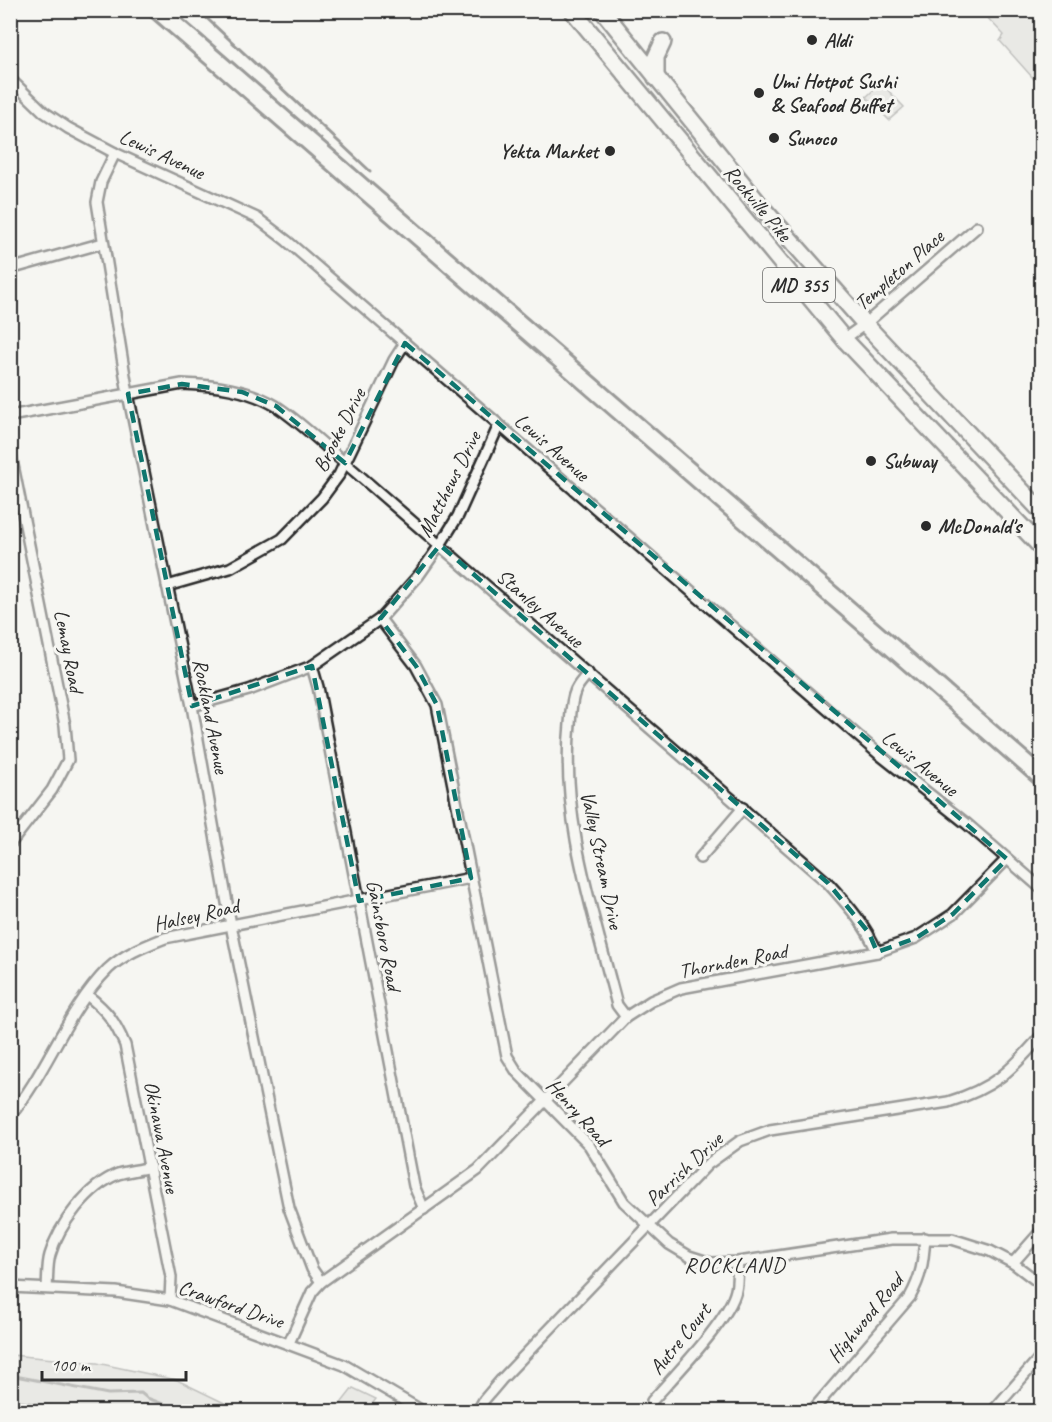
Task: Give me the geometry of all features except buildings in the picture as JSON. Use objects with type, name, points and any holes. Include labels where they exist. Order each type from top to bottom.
[{"type":"main road","name":"Rockville Pike","points":[[572,10],[844,339],[1041,548]]},
{"type":"main road","name":"Rockville Pike","points":[[602,10],[765,211],[865,324],[1041,512]]},
{"type":"main road","points":[[628,42],[663,42],[656,57],[656,78]]},
{"type":"street","name":"Lewis Avenue","points":[[10,79],[44,112],[68,128],[115,153],[256,218],[287,241],[880,755],[968,824],[1041,889]]},
{"type":"street","name":"Rockland Avenue","points":[[115,153],[101,182],[97,202],[128,394],[192,706],[231,925],[289,1208],[312,1269],[321,1282]]},
{"type":"street","name":"Templeton Place","points":[[844,339],[865,324],[977,227]]},
{"type":"street","points":[[10,269],[103,243]]},
{"type":"street","name":"Brooke Drive","points":[[167,586],[230,568],[282,538],[322,498],[339,475],[394,360],[405,343]]},
{"type":"street","name":"Stanley Avenue","points":[[10,416],[182,384],[210,385],[242,392],[276,406],[440,545],[828,883],[854,911],[869,933],[877,952]]},
{"type":"street","name":"Matthews Drive","points":[[192,706],[249,690],[312,666],[380,619],[419,575],[458,516],[499,425]]},
{"type":"street","name":"Lemay Road","points":[[10,450],[65,725],[68,760],[52,790],[10,844]]},
{"type":"street","name":"Henry Road","points":[[380,619],[416,666],[436,705],[507,1056],[517,1072],[589,1145],[624,1202],[669,1244],[689,1256],[711,1263],[738,1262],[891,1239],[952,1239],[990,1251],[1013,1263],[1041,1285]]},
{"type":"street","name":"Gainsboro Road","points":[[312,666],[318,687],[414,1186],[424,1209]]},
{"type":"street","name":"Valley Stream Drive","points":[[588,674],[575,690],[573,698],[568,743],[568,790],[580,854],[617,1005],[626,1017]]},
{"type":"street","points":[[700,858],[743,808]]},
{"type":"street","name":"Thornden Road","points":[[289,1343],[312,1292],[321,1282],[478,1170],[626,1017],[651,1001],[681,988],[877,952],[916,938],[952,914],[1007,859]]},
{"type":"street","name":"Halsey Road","points":[[10,1116],[87,995],[109,968],[139,948],[165,938],[471,878]]},
{"type":"street","name":"Okinawa Avenue","points":[[87,995],[115,1022],[125,1045],[171,1277],[170,1300]]},
{"type":"street","name":"Parrish Drive","points":[[477,1412],[483,1400],[501,1380],[708,1164],[740,1141],[770,1130],[948,1102],[970,1095],[999,1079],[1021,1059],[1041,1035]]},
{"type":"street","points":[[47,1287],[50,1256],[60,1230],[90,1192],[119,1174],[150,1167]]},
{"type":"street","points":[[1013,1263],[1041,1230]]},
{"type":"street","name":"Highwood Road","points":[[810,1412],[910,1297],[919,1282],[923,1268],[925,1238]]},
{"type":"street","name":"Autre Court","points":[[652,1401],[715,1328],[730,1307],[736,1290],[738,1262]]},
{"type":"street","name":"Crawford Drive","points":[[10,1287],[116,1292],[170,1300],[344,1365],[424,1412]]},
{"type":"street","points":[[992,1412],[1041,1354]]},
{"type":"highlighted area","points":[[405,343],[1007,859],[953,914],[916,938],[877,952],[869,933],[828,883],[440,545],[380,619],[416,666],[437,705],[471,878],[359,901],[312,666],[192,706],[128,394],[182,384],[242,392],[276,406],[345,463]]},
{"type":"shaded area","points":[[981,11],[1041,11],[1041,87],[1000,41],[1004,35]]},
{"type":"shaded area","points":[[881,83],[904,107],[889,120],[866,97]]},
{"type":"shaded area","points":[[11,1355],[97,1363],[177,1380],[241,1411],[93,1411],[11,1400]]},
{"type":"shaded area","points":[[353,1388],[376,1399],[367,1411],[335,1411]]},
{"type":"waterway","points":[[10,1375],[108,1394],[141,1393],[147,1398],[185,1412]]},
{"type":"railway","points":[[143,10],[1042,790]]},
{"type":"railway","points":[[172,10],[1042,765]]},
{"type":"railway","points":[[198,10],[370,171]]},
{"type":"place","name":"Aldi","points":[[812,40]]},
{"type":"place","name":"Umi Hotpot Sushi & Seafood Buffet","points":[[759,93]]},
{"type":"place","name":"Sunoco","points":[[774,138]]},
{"type":"place","name":"Yekta Market","points":[[610,151]]},
{"type":"place","name":"Subway","points":[[871,461]]},
{"type":"place","name":"McDonald's","points":[[926,526]]},
{"type":"district","name":"ROCKLAND","points":[[735,1265]]}]
